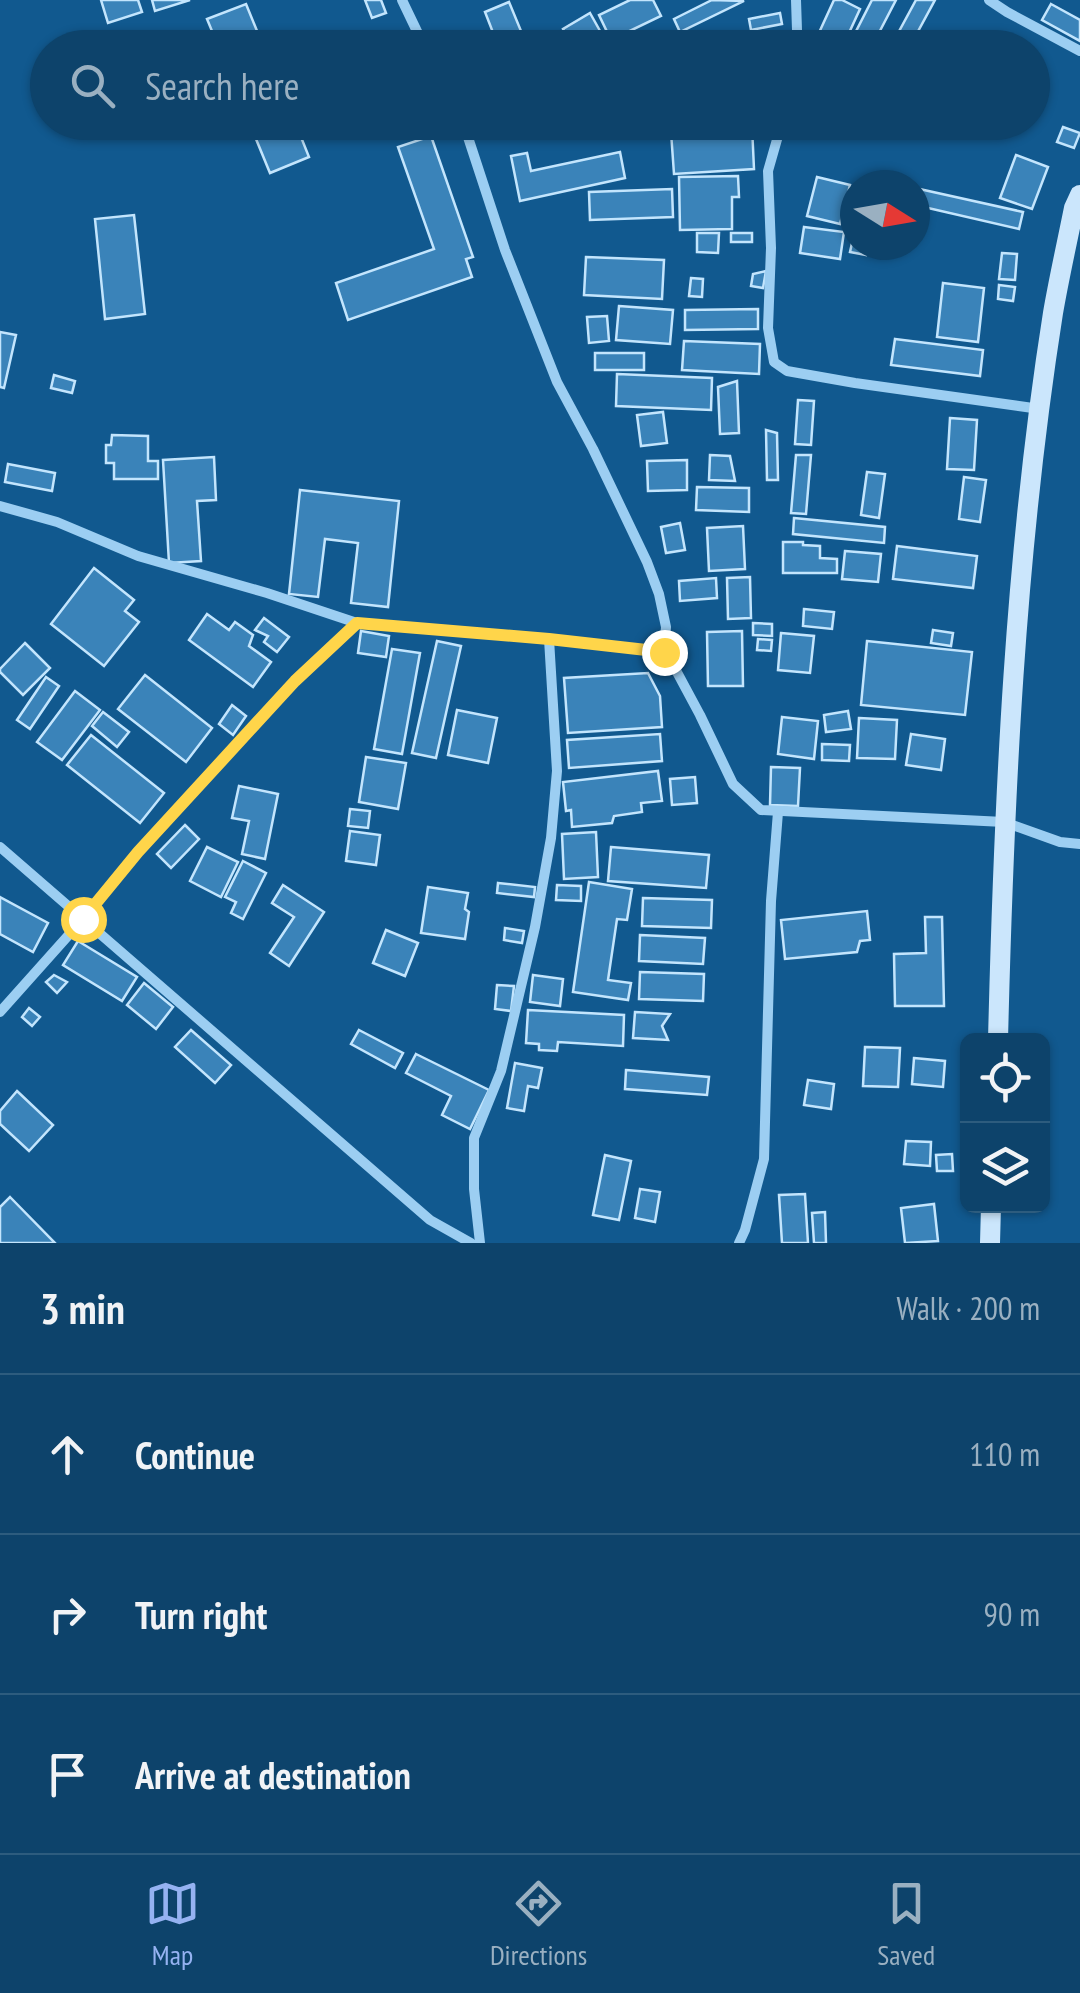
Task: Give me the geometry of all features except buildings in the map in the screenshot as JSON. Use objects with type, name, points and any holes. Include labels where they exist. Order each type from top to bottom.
[{"type":"main road","points":[[998,1033],[1004,822],[1021,571],[1054,311],[1074,208],[1080,195]]},
{"type":"main road","points":[[990,1243],[992,1213]]},
{"type":"street","points":[[402,0],[416,30]]},
{"type":"street","points":[[796,0],[797,30]]},
{"type":"street","points":[[989,0],[1042,30]]},
{"type":"street","points":[[1050,34],[1080,50]]},
{"type":"street","points":[[468,140],[505,250],[557,382],[593,449],[660,594],[666,627],[664,652]]},
{"type":"street","points":[[777,140],[768,171],[768,328],[774,362],[787,371],[946,398],[1040,409]]},
{"type":"street","points":[[0,506],[57,522],[138,556],[357,623],[664,652],[693,701],[733,784],[761,810],[1004,822],[1060,842],[1080,844]]},
{"type":"street","points":[[0,1012],[138,852],[295,681],[357,623]]},
{"type":"street","points":[[480,1243],[474,1138],[506,1053],[551,838],[558,772],[549,639]]},
{"type":"street","points":[[739,1243],[764,1159],[771,902],[778,812]]},
{"type":"street","points":[[0,846],[430,1220],[471,1243]]},
{"type":"route","points":[[83,919],[138,852],[295,681],[357,623],[664,652]]}]
